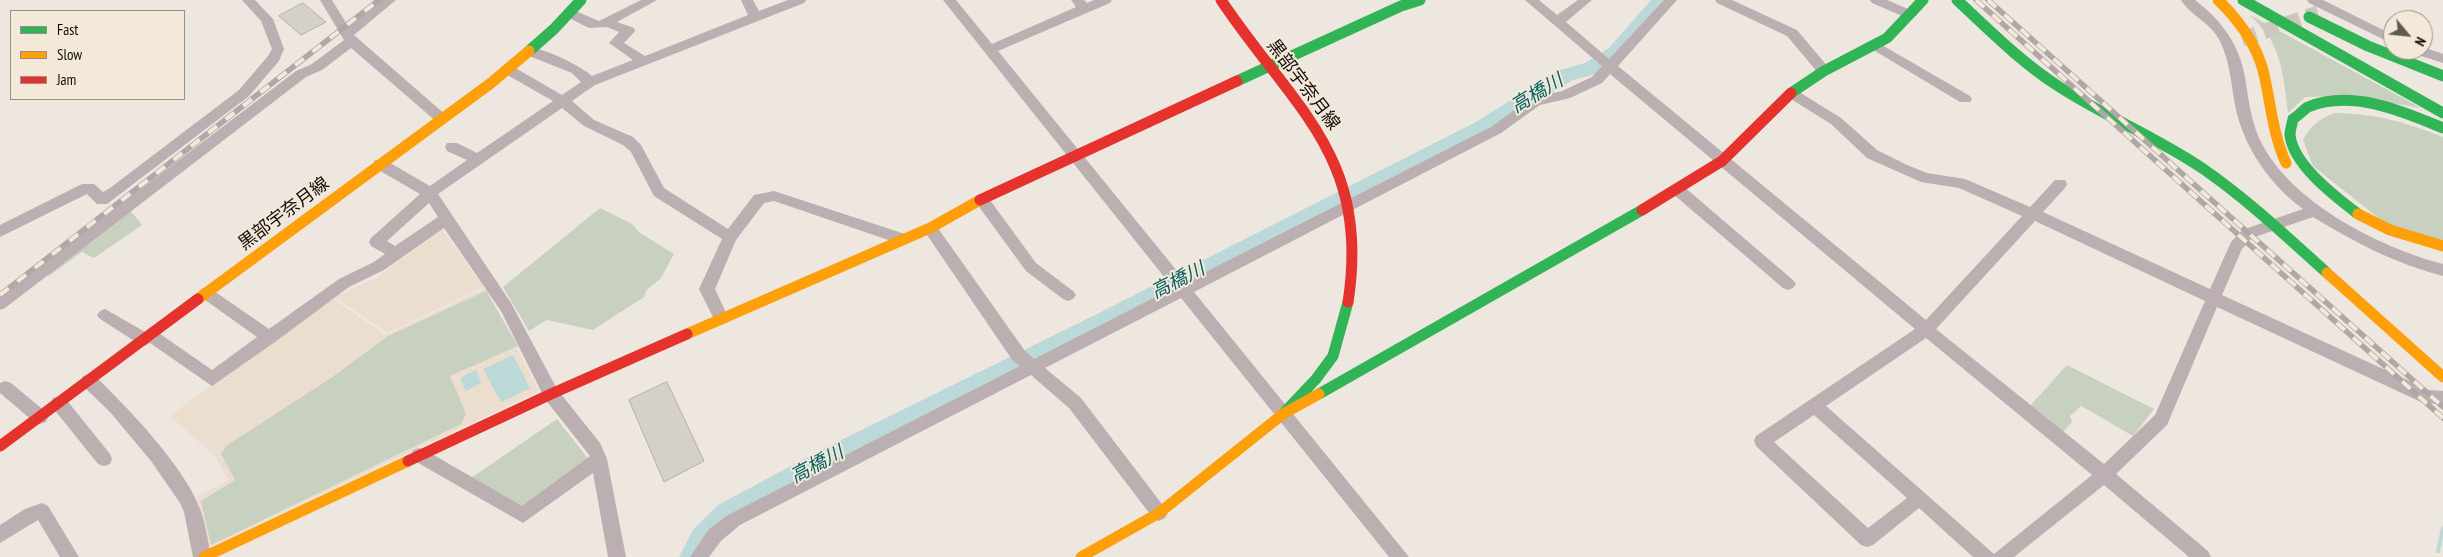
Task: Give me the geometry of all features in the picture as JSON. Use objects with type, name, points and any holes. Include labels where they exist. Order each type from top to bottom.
[{"type":"main road","name":"黒部宇奈月線","points":[[0,446],[442,119],[529,51],[581,0]]},
{"type":"main road","name":"黒部宇奈月線","points":[[1222,0],[1233,20],[1268,67],[1310,118],[1327,147],[1340,175],[1348,206],[1354,260],[1351,293],[1333,355],[1321,373],[1283,414]]},
{"type":"main road","points":[[203,557],[551,394],[903,238],[930,228],[982,200],[1075,155],[1401,6],[1420,0]]},
{"type":"main road","points":[[1081,557],[1159,512],[1283,414],[1678,190],[1722,161],[1791,93],[1824,71],[1887,38],[1911,16],[1923,0]]},
{"type":"main road","points":[[1958,0],[2028,64],[2058,86],[2153,138],[2205,170],[2274,226],[2443,377]]},
{"type":"main road","points":[[2218,0],[2246,30],[2259,56],[2275,142],[2296,176]]},
{"type":"main road","points":[[2243,0],[2443,113]]},
{"type":"main road","points":[[2266,0],[2401,76]]},
{"type":"main road","points":[[2301,13],[2368,46],[2443,76]]},
{"type":"main road","points":[[2443,128],[2392,109],[2371,104],[2339,101],[2316,105],[2306,109],[2292,122],[2290,133],[2298,158],[2322,187],[2339,200],[2378,224],[2401,234],[2443,246]]},
{"type":"main road","points":[[2308,188],[2328,205],[2364,227],[2405,246],[2443,256]]},
{"type":"street","points":[[0,231],[87,188],[90,188],[102,200],[244,93],[274,58],[278,49],[267,19],[248,0]]},
{"type":"street","points":[[326,0],[349,37],[417,100],[442,119]]},
{"type":"street","points":[[0,304],[301,74],[317,67],[390,0]]},
{"type":"street","points":[[569,13],[594,24],[607,23],[650,0]]},
{"type":"street","points":[[748,0],[755,16]]},
{"type":"street","points":[[396,253],[376,242],[430,193],[590,82],[642,60],[800,0]]},
{"type":"street","points":[[949,0],[1400,557]]},
{"type":"street","points":[[989,50],[1081,4],[1106,0]]},
{"type":"street","points":[[1531,0],[1612,66],[1722,161],[2105,474],[2202,557]]},
{"type":"street","points":[[1557,22],[1586,0]]},
{"type":"street","points":[[699,557],[715,535],[734,520],[1496,130],[1536,101],[1583,89],[1597,80],[1612,66],[1671,0]]},
{"type":"street","points":[[1721,0],[1792,34],[1824,71]]},
{"type":"street","points":[[1876,0],[1911,16]]},
{"type":"street","points":[[2187,0],[2236,42],[2238,76],[2243,109],[2257,150],[2275,176],[2313,212],[2386,251],[2443,270]]},
{"type":"street","points":[[2313,0],[2336,5],[2383,34]]},
{"type":"street","points":[[2318,13],[2336,5]]},
{"type":"street","points":[[607,23],[629,31],[615,43],[642,60]]},
{"type":"street","points":[[1875,44],[1965,99]]},
{"type":"street","points":[[529,51],[577,70],[590,82]]},
{"type":"street","points":[[507,69],[563,101],[589,123],[628,141],[636,149],[659,192],[730,236]]},
{"type":"street","points":[[1791,93],[1836,121],[1872,154],[1902,169],[1926,178],[1976,189],[2427,397],[2443,398]]},
{"type":"street","points":[[452,146],[477,160]]},
{"type":"street","points":[[380,164],[430,193],[506,307],[551,394],[594,448],[599,458],[617,557]]},
{"type":"street","points":[[1918,499],[1867,540],[1762,441],[1927,329],[2060,184]]},
{"type":"street","points":[[1678,190],[1788,284]]},
{"type":"street","points":[[721,319],[707,289],[730,236],[759,199],[774,196],[903,238]]},
{"type":"street","points":[[982,200],[1030,267],[1068,295]]},
{"type":"street","points":[[2001,557],[2105,474],[2162,420],[2236,246],[2247,234],[2313,212]]},
{"type":"street","points":[[105,315],[148,337],[212,379],[344,283],[379,266],[446,219]]},
{"type":"street","points":[[930,228],[1019,356],[1075,403],[1159,512]]},
{"type":"street","points":[[206,294],[270,338]]},
{"type":"street","points":[[89,381],[116,407],[157,456],[187,498],[193,512],[203,557]]},
{"type":"street","points":[[5,388],[40,417]]},
{"type":"street","points":[[59,403],[104,459]]},
{"type":"street","points":[[1814,405],[1918,499],[1986,557]]},
{"type":"street","points":[[419,455],[523,515],[599,458]]},
{"type":"street","points":[[0,535],[31,514],[42,511],[70,557]]},
{"type":"shaded area","points":[[442,230],[484,287],[387,333],[335,297],[376,278]]},
{"type":"shaded area","points":[[486,288],[539,391],[208,548],[197,497],[228,480],[215,456],[170,416],[268,342],[332,298],[386,335]]},
{"type":"green space","points":[[2250,15],[2421,108],[2349,96],[2305,97],[2288,113],[2283,76],[2275,48],[2267,33]]},
{"type":"green space","points":[[2335,113],[2364,115],[2390,120],[2443,137],[2443,241],[2386,224],[2313,166],[2303,140],[2316,123]]},
{"type":"green space","points":[[600,208],[632,224],[640,233],[674,254],[661,278],[647,290],[644,297],[593,330],[547,320],[529,331],[503,287]]},
{"type":"green space","points":[[130,210],[142,225],[94,258],[82,252],[49,276],[46,274]]},
{"type":"green space","points":[[486,291],[518,346],[450,376],[466,414],[461,424],[211,545],[201,501],[235,480],[221,454],[226,446],[331,378],[388,336]]},
{"type":"green space","points":[[2067,365],[2154,409],[2133,436],[2081,406],[2070,416],[2072,422],[2062,433],[2030,406]]},
{"type":"green space","points":[[557,419],[589,460],[524,509],[471,478]]},
{"type":"water","points":[[513,355],[530,388],[501,402],[483,369]]},
{"type":"water","points":[[476,370],[481,383],[466,391],[460,378]]},
{"type":"building","points":[[303,3],[326,22],[301,35],[279,16]]},
{"type":"building","points":[[667,382],[704,461],[664,482],[629,400]]},
{"type":"waterway","name":"高橋川","points":[[692,557],[702,538],[727,513],[830,458],[1103,322],[1483,127],[1564,76],[1592,68],[1616,53],[1661,0]]},
{"type":"waterway","points":[[2438,551],[2443,528]]},
{"type":"tunnel","points":[[2242,39],[2318,13]]},
{"type":"railway","points":[[0,295],[379,0]]},
{"type":"railway","points":[[1976,0],[2443,418]]},
{"type":"railway","points":[[1988,0],[2443,407]]},
{"type":"traffic: fast","points":[[529,51],[554,29],[581,0]]},
{"type":"traffic: fast","points":[[1237,81],[1401,6],[1420,0]]},
{"type":"traffic: fast","points":[[1791,93],[1824,71],[1887,38],[1923,0]]},
{"type":"traffic: fast","points":[[1957,0],[1993,34],[2044,77],[2076,97],[2169,147],[2205,170],[2252,207],[2327,273]]},
{"type":"traffic: fast","points":[[2243,0],[2443,113]]},
{"type":"traffic: fast","points":[[2309,17],[2368,46],[2443,76]]},
{"type":"traffic: fast","points":[[2358,214],[2325,187],[2296,152],[2290,135],[2293,119],[2308,108],[2336,101],[2350,101],[2391,108],[2443,128]]},
{"type":"traffic: fast","points":[[1319,394],[1642,210]]},
{"type":"traffic: fast","points":[[1283,414],[1316,379],[1333,356],[1348,302]]},
{"type":"traffic: slow","points":[[2218,0],[2235,17],[2249,36],[2259,58],[2272,123],[2286,163]]},
{"type":"traffic: slow","points":[[198,299],[491,83],[529,51]]},
{"type":"traffic: slow","points":[[687,334],[930,228],[980,200]]},
{"type":"traffic: slow","points":[[2358,214],[2390,230],[2443,246]]},
{"type":"traffic: slow","points":[[2327,273],[2443,377]]},
{"type":"traffic: slow","points":[[1081,557],[1159,513],[1283,414],[1319,394]]},
{"type":"traffic: slow","points":[[204,557],[408,461]]},
{"type":"traffic: jam","points":[[1221,0],[1309,116],[1333,158],[1348,205],[1352,229],[1352,278],[1348,302]]},
{"type":"traffic: jam","points":[[980,200],[1237,81]]},
{"type":"traffic: jam","points":[[1642,210],[1722,161],[1791,93]]},
{"type":"traffic: jam","points":[[0,446],[198,299]]},
{"type":"traffic: jam","points":[[408,461],[551,394],[687,334]]}]
